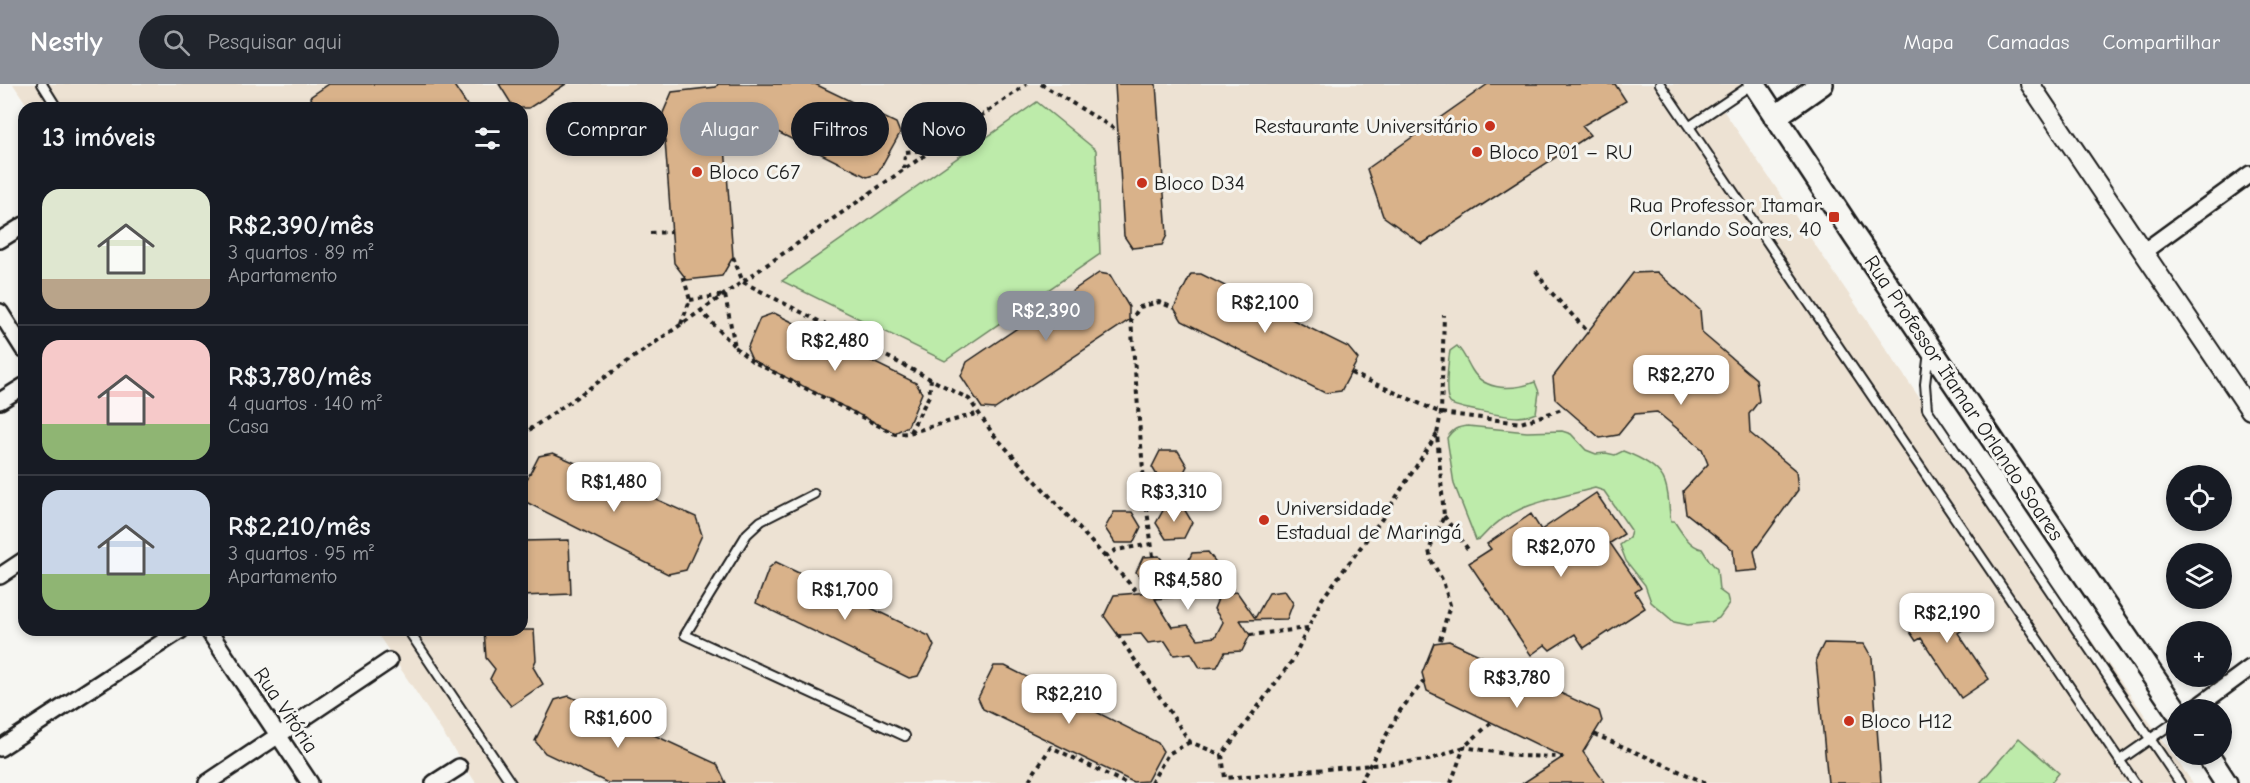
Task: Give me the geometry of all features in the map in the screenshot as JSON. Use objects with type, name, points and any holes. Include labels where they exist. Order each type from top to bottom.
[{"type":"main road","name":"Rua Professor Itamar Orlando Soares","points":[[1753,84],[2169,699]]},
{"type":"main road","points":[[1775,117],[1822,84]]},
{"type":"main road","points":[[2214,765],[2226,783]]},
{"type":"street","points":[[2030,84],[2250,410]]},
{"type":"street","points":[[2143,252],[2250,174]]},
{"type":"street","points":[[0,240],[18,229]]},
{"type":"street","points":[[0,312],[18,340]]},
{"type":"street","points":[[0,401],[18,390]]},
{"type":"street","points":[[0,576],[18,564]]},
{"type":"street","points":[[0,748],[172,636]]},
{"type":"street","name":"Rua Vitória","points":[[212,636],[310,783]]},
{"type":"street","points":[[207,783],[388,661]]},
{"type":"street","points":[[2208,699],[2250,668]]},
{"type":"street","points":[[434,783],[459,767]]},
{"type":"lane","points":[[42,84],[53,102]]},
{"type":"lane","points":[[1660,84],[2135,783]]},
{"type":"lane","points":[[1690,126],[1753,84]]},
{"type":"lane","points":[[1929,347],[1925,384],[1927,409],[2180,783]]},
{"type":"lane","points":[[814,494],[761,521],[747,534],[685,635],[905,736]]},
{"type":"lane","points":[[412,636],[511,783]]},
{"type":"lane","points":[[2120,760],[2166,728]]},
{"type":"path","points":[[987,112],[1027,84]]},
{"type":"path","points":[[1041,84],[1118,131]]},
{"type":"path","points":[[904,170],[905,156]]},
{"type":"path","points":[[528,431],[924,156]]},
{"type":"path","points":[[650,233],[672,232]]},
{"type":"path","points":[[733,256],[742,282],[969,399],[993,434],[1138,593]]},
{"type":"path","points":[[1536,271],[1548,289],[1588,332]]},
{"type":"path","points":[[681,325],[690,300],[683,275]]},
{"type":"path","points":[[690,300],[725,295]]},
{"type":"path","points":[[725,295],[735,347]]},
{"type":"path","points":[[1153,556],[1131,320],[1140,307],[1159,302],[1174,308]]},
{"type":"path","points":[[701,311],[735,347],[753,361],[895,434],[909,433],[979,413]]},
{"type":"path","points":[[1440,640],[1450,605],[1443,581],[1431,560],[1429,550],[1444,516],[1437,434],[1441,413],[1444,315]]},
{"type":"path","points":[[1351,373],[1441,413],[1521,423],[1565,408]]},
{"type":"path","points":[[909,433],[929,396],[931,379]]},
{"type":"path","points":[[1437,434],[1384,516],[1322,599],[1292,661],[1222,755],[1225,778],[1429,760],[1464,747],[1492,722]]},
{"type":"path","points":[[1444,516],[1470,552]]},
{"type":"path","points":[[1105,557],[1116,550],[1151,544]]},
{"type":"path","points":[[1250,635],[1308,628]]},
{"type":"path","points":[[1118,635],[1190,742],[1222,755]]},
{"type":"path","points":[[1360,783],[1399,712],[1424,681]]},
{"type":"path","points":[[1594,734],[1706,783]]},
{"type":"path","points":[[1151,783],[1168,754],[1190,742]]},
{"type":"path","points":[[1029,780],[1051,747],[1125,783]]},
{"type":"path","points":[[1464,747],[1518,756],[1563,757]]},
{"type":"path","points":[[1451,783],[1464,747]]},
{"type":"shaded area","name":"Universidade Estadual de Maringá","points":[[13,84],[1743,84],[1717,101],[1927,409],[2166,745],[2166,765],[2180,765],[2193,783],[476,783],[379,636],[528,636],[528,102],[25,102]]},
{"type":"green space","points":[[1037,102],[1096,150],[1100,254],[945,361],[782,281],[960,156],[987,156],[987,137]]},
{"type":"green space","points":[[1457,346],[1478,377],[1492,386],[1510,388],[1535,382],[1539,392],[1536,413],[1523,417],[1512,417],[1471,410],[1450,403],[1447,388],[1449,357],[1450,351]]},
{"type":"green space","points":[[1468,426],[1527,432],[1562,431],[1571,434],[1586,450],[1596,454],[1615,455],[1623,451],[1651,465],[1660,473],[1665,483],[1671,521],[1674,521],[1690,542],[1702,549],[1717,569],[1719,590],[1727,596],[1729,604],[1719,618],[1711,622],[1688,625],[1674,622],[1651,602],[1645,585],[1626,561],[1620,545],[1629,538],[1631,530],[1604,491],[1595,488],[1533,504],[1519,510],[1505,517],[1476,540],[1454,484],[1447,438],[1456,429]]},
{"type":"green space","points":[[2019,738],[2059,773],[2051,783],[1980,783]]},
{"type":"building","points":[[329,84],[453,84],[465,102],[314,102],[310,97]]},
{"type":"building","points":[[499,84],[566,84],[529,108],[528,102],[510,102]]},
{"type":"building","name":"Bloco C67","points":[[718,84],[815,84],[852,102],[791,102],[791,139],[779,133],[779,102],[680,102],[680,156],[726,156],[733,257],[722,276],[687,280],[674,263],[666,156],[668,156],[668,102],[672,92],[716,87]]},
{"type":"building","name":"Bloco D34","points":[[1115,84],[1156,84],[1167,235],[1162,245],[1132,248],[1124,236]]},
{"type":"building","name":"Bloco P01 – RU","points":[[1488,84],[1615,84],[1626,101],[1582,126],[1590,135],[1422,244],[1383,216],[1367,169]]},
{"type":"building","name":"Bloco C67","points":[[889,120],[896,123],[900,133],[889,153]]},
{"type":"building","name":"Bloco C67","points":[[825,156],[887,156],[877,174],[867,177]]},
{"type":"building","points":[[1657,272],[1700,310],[1702,333],[1756,379],[1759,401],[1749,414],[1750,433],[1796,471],[1798,490],[1754,551],[1758,570],[1735,572],[1733,550],[1686,513],[1683,491],[1708,464],[1702,449],[1657,412],[1635,414],[1618,435],[1600,438],[1555,399],[1553,377],[1633,273]]},
{"type":"building","points":[[1099,273],[1110,275],[1129,307],[1129,320],[995,409],[982,408],[961,376],[967,362]]},
{"type":"building","points":[[1191,274],[1201,274],[1348,347],[1358,359],[1341,391],[1325,393],[1182,321],[1174,308]]},
{"type":"building","points":[[774,313],[916,383],[922,393],[908,426],[895,433],[752,360],[747,349],[760,318]]},
{"type":"building","points":[[1160,451],[1178,451],[1187,466],[1179,482],[1161,482],[1152,467]]},
{"type":"building","points":[[553,453],[696,517],[702,535],[686,570],[668,574],[528,503],[528,477],[539,456]]},
{"type":"building","points":[[1596,493],[1624,534],[1610,543],[1641,588],[1635,592],[1645,608],[1584,648],[1575,634],[1550,650],[1545,645],[1531,655],[1469,563],[1491,549],[1487,544],[1531,514],[1541,530]]},
{"type":"building","points":[[1165,507],[1183,507],[1192,522],[1184,538],[1166,539],[1156,523]]},
{"type":"building","points":[[1114,512],[1132,512],[1141,527],[1133,543],[1115,543],[1105,528]]},
{"type":"building","points":[[569,540],[571,594],[528,596],[528,541]]},
{"type":"building","points":[[1208,552],[1218,565],[1211,580],[1194,581],[1188,596],[1155,599],[1172,627],[1188,625],[1198,639],[1215,637],[1223,622],[1214,609],[1220,594],[1237,592],[1255,618],[1269,593],[1285,591],[1293,603],[1287,619],[1240,620],[1250,635],[1242,651],[1225,652],[1217,667],[1200,668],[1191,653],[1174,655],[1165,641],[1148,643],[1141,634],[1118,635],[1104,616],[1114,595],[1150,592],[1136,572],[1143,557],[1159,556],[1169,569],[1185,568],[1192,553]]},
{"type":"building","points":[[776,562],[929,636],[934,646],[918,676],[909,678],[756,603],[769,568]]},
{"type":"building","points":[[1942,594],[1964,629],[1958,633],[1989,679],[1961,698],[1921,638],[1916,641],[1902,620]]},
{"type":"building","points":[[528,630],[534,630],[536,660],[533,667],[543,684],[511,706],[490,679],[495,669],[486,658],[484,636],[528,636]]},
{"type":"building","points":[[1449,641],[1599,711],[1602,721],[1583,752],[1605,783],[1523,783],[1563,757],[1427,691],[1422,673],[1434,643]]},
{"type":"building","name":"Bloco H12","points":[[1824,643],[1864,644],[1872,658],[1881,783],[1828,783],[1816,659]]},
{"type":"building","points":[[994,666],[1005,666],[1158,743],[1163,751],[1147,781],[1133,782],[983,709],[978,698]]},
{"type":"building","points":[[569,696],[717,764],[726,783],[608,783],[545,753],[535,741],[555,700]]},
{"type":"place","name":"Restaurante Universitário","points":[[1490,126]]},
{"type":"place","name":"Bloco P01 – RU","points":[[1477,152]]},
{"type":"place","name":"Bloco C67","points":[[697,172]]},
{"type":"place","name":"Bloco D34","points":[[1142,183]]},
{"type":"place","name":"Rua Professor Itamar Orlando Soares, 40","points":[[1834,217]]},
{"type":"place","name":"Universidade Estadual de Maringá","points":[[1264,520]]},
{"type":"place","name":"Bloco H12","points":[[1849,721]]}]
